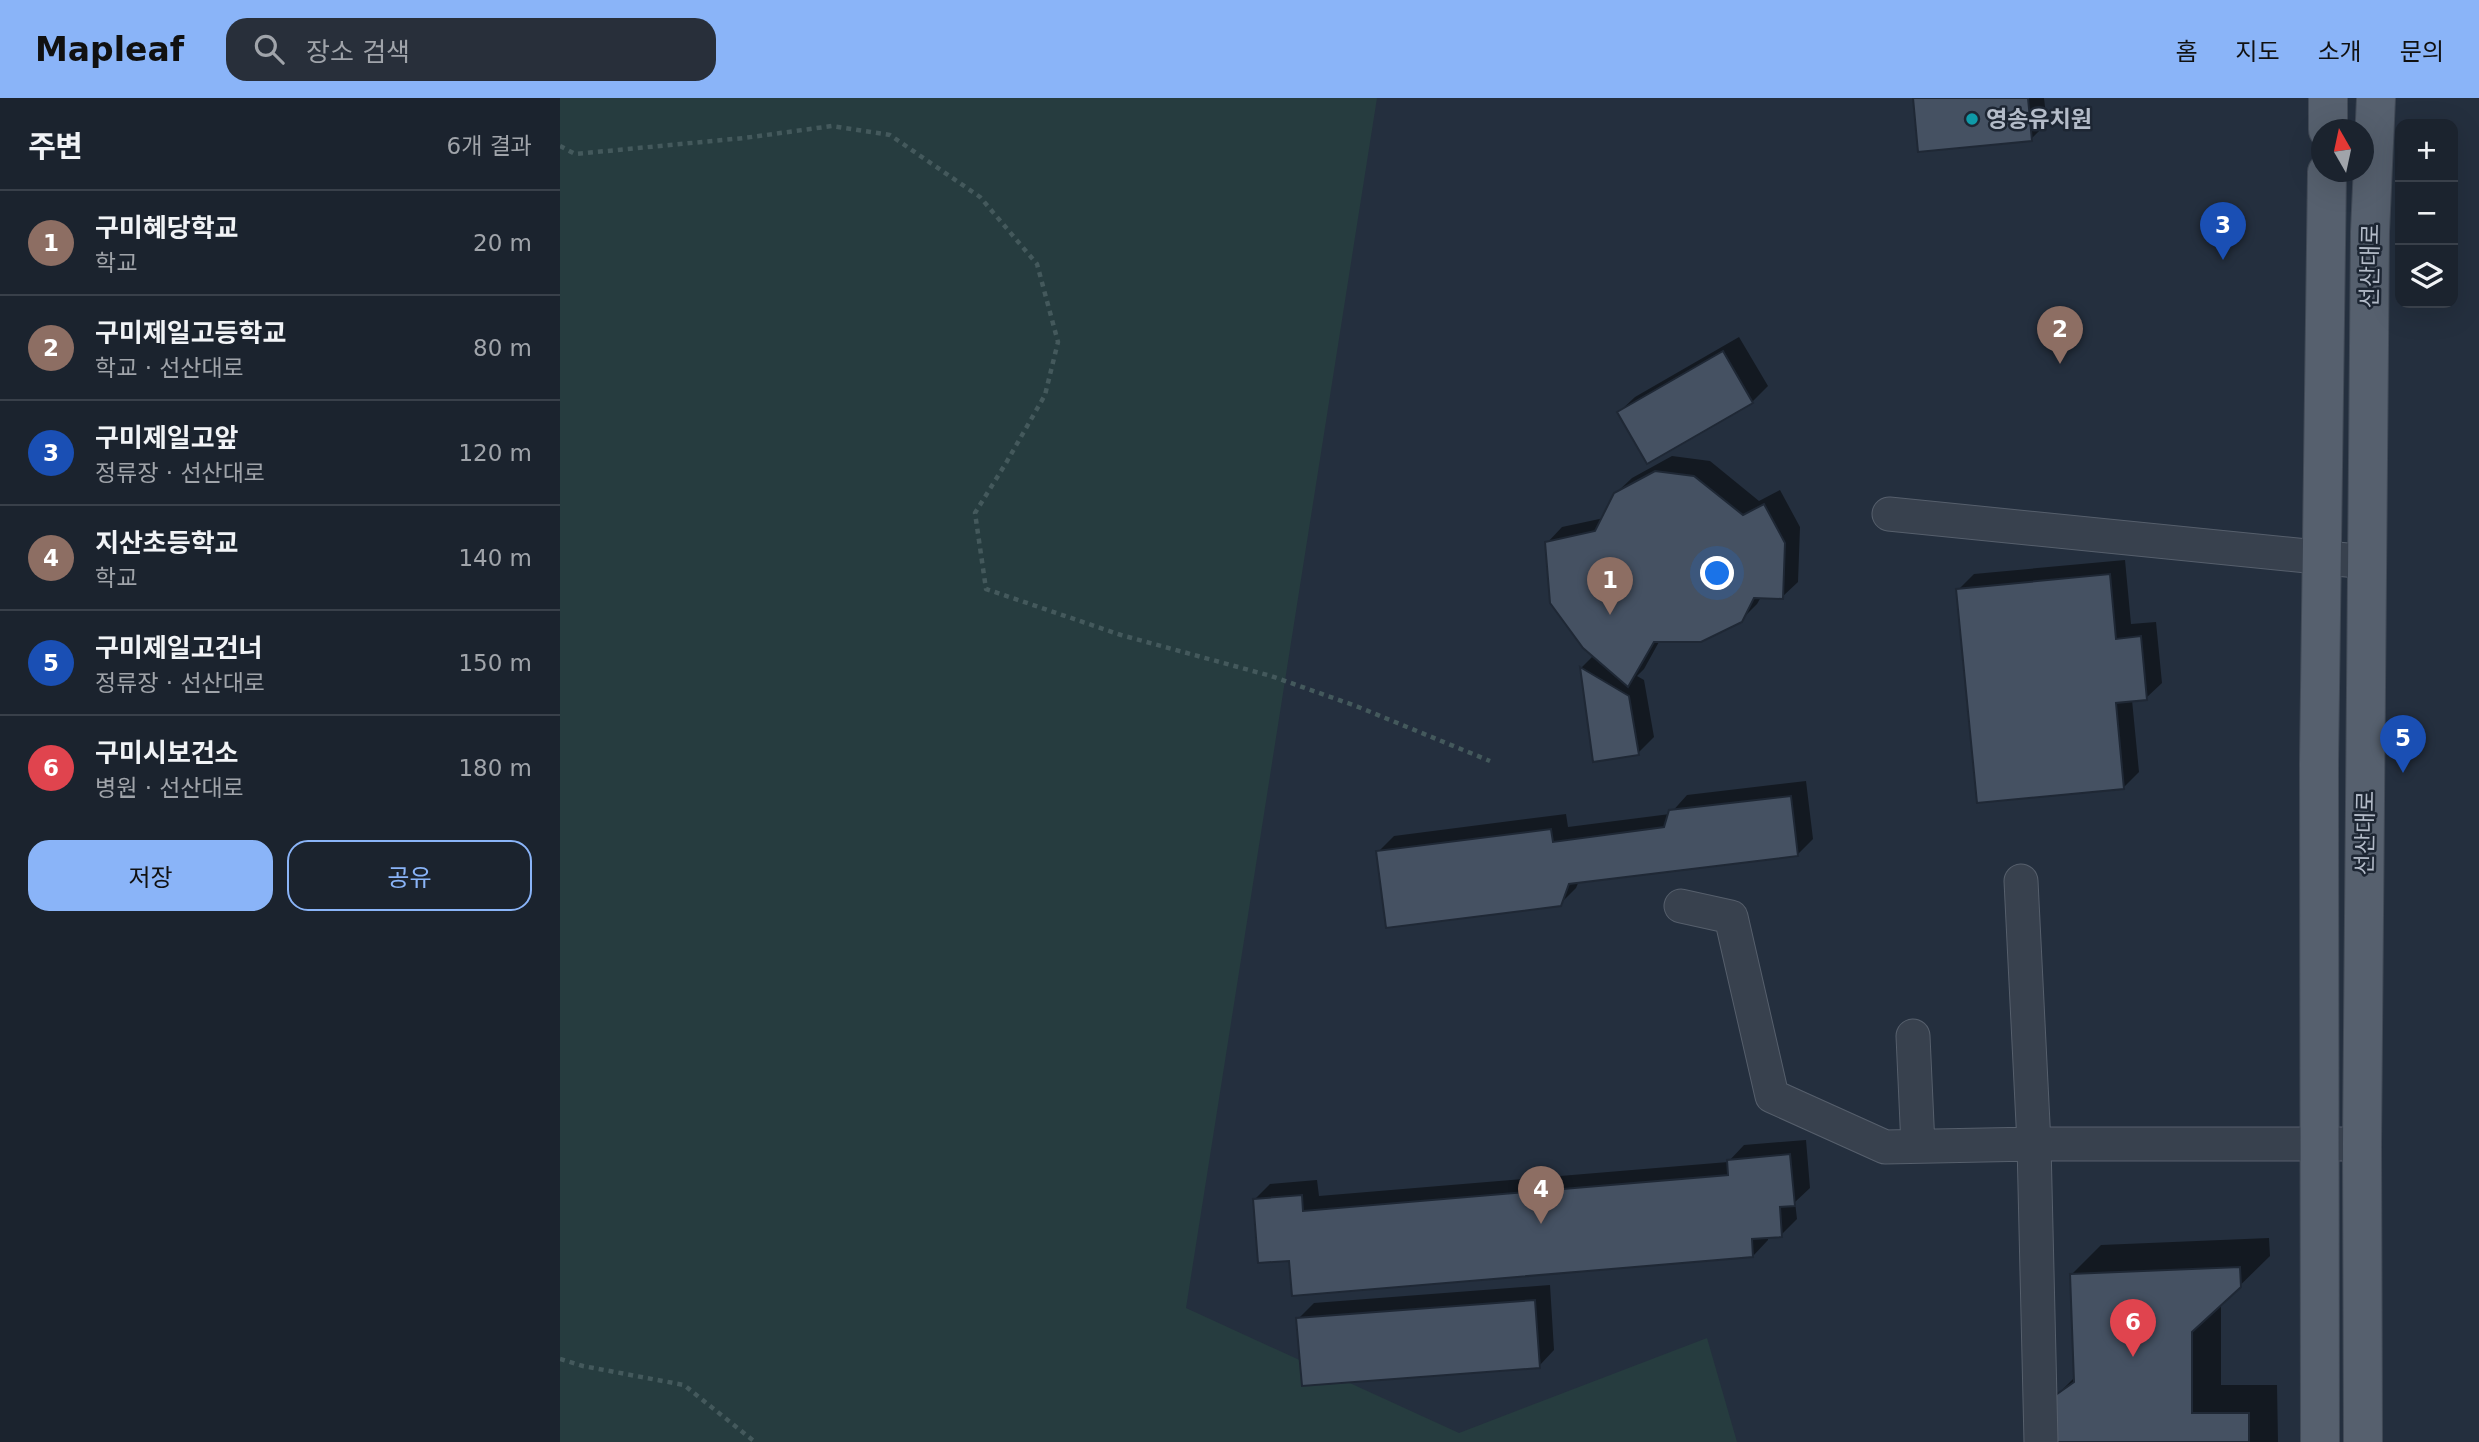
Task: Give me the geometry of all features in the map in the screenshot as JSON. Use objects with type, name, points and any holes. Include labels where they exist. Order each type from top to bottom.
[{"type":"main road","points":[[2328,98],[2328,119]]},
{"type":"main road","name":"선산대로","points":[[2363,1442],[2362,1144],[2370,232],[2376,98]]},
{"type":"main road","name":"선산대로","points":[[2320,1442],[2319,764],[2327,182]]},
{"type":"street","points":[[1889,514],[2367,562]]},
{"type":"street","points":[[2021,881],[2034,1144],[2041,1442]]},
{"type":"street","points":[[1681,906],[1731,917],[1772,1096],[1885,1147],[2362,1144]]},
{"type":"street","points":[[1913,1036],[1918,1146]]},
{"type":"path","points":[[560,146],[575,154],[744,138],[832,126],[890,135],[980,197],[1037,264],[1058,342],[1045,395],[975,513],[986,589],[1121,635],[1271,677],[1356,706],[1490,761]]},
{"type":"path","points":[[560,1359],[583,1366],[684,1385],[755,1442]]},
{"type":"green space","points":[[560,98],[1377,98],[1186,1308],[1459,1433],[1707,1338],[1737,1442],[560,1442]]},
{"type":"building","name":"영송유치원","points":[[1913,98],[2028,98],[2032,141],[1918,152]]},
{"type":"building","points":[[1723,351],[1753,403],[1647,464],[1617,412]]},
{"type":"building","points":[[1655,471],[1694,476],[1743,515],[1764,504],[1785,543],[1783,599],[1754,598],[1742,622],[1701,642],[1654,642],[1628,687],[1583,648],[1550,603],[1545,542],[1595,531],[1614,493]]},
{"type":"building","points":[[2110,574],[2116,639],[2141,636],[2147,700],[2116,703],[2124,789],[1977,803],[1956,589]]},
{"type":"building","points":[[1580,667],[1629,696],[1639,755],[1593,762]]},
{"type":"building","points":[[1791,796],[1798,856],[1569,884],[1561,906],[1386,928],[1376,851],[1551,829],[1553,842],[1664,827],[1669,810]]},
{"type":"building","points":[[1790,1154],[1795,1206],[1780,1207],[1782,1237],[1752,1239],[1753,1257],[1292,1296],[1289,1261],[1258,1263],[1253,1199],[1302,1195],[1303,1211],[1728,1175],[1727,1160]]},
{"type":"building","points":[[2240,1267],[2241,1287],[2192,1332],[2192,1413],[2249,1413],[2249,1442],[2053,1442],[2050,1399],[2074,1382],[2070,1274]]},
{"type":"building","points":[[1535,1300],[1540,1368],[1302,1386],[1296,1318]]},
{"type":"place","name":"영송유치원","points":[[1972,119]]},
{"type":"place","name":"구미제일고앞","points":[[2223,260]]},
{"type":"place","name":"구미제일고등학교","points":[[2060,364]]},
{"type":"place","name":"구미혜당학교","points":[[1610,615]]},
{"type":"place","name":"구미제일고건너","points":[[2403,773]]},
{"type":"place","name":"지산초등학교","points":[[1541,1224]]},
{"type":"place","name":"구미시보건소","points":[[2133,1357]]}]
